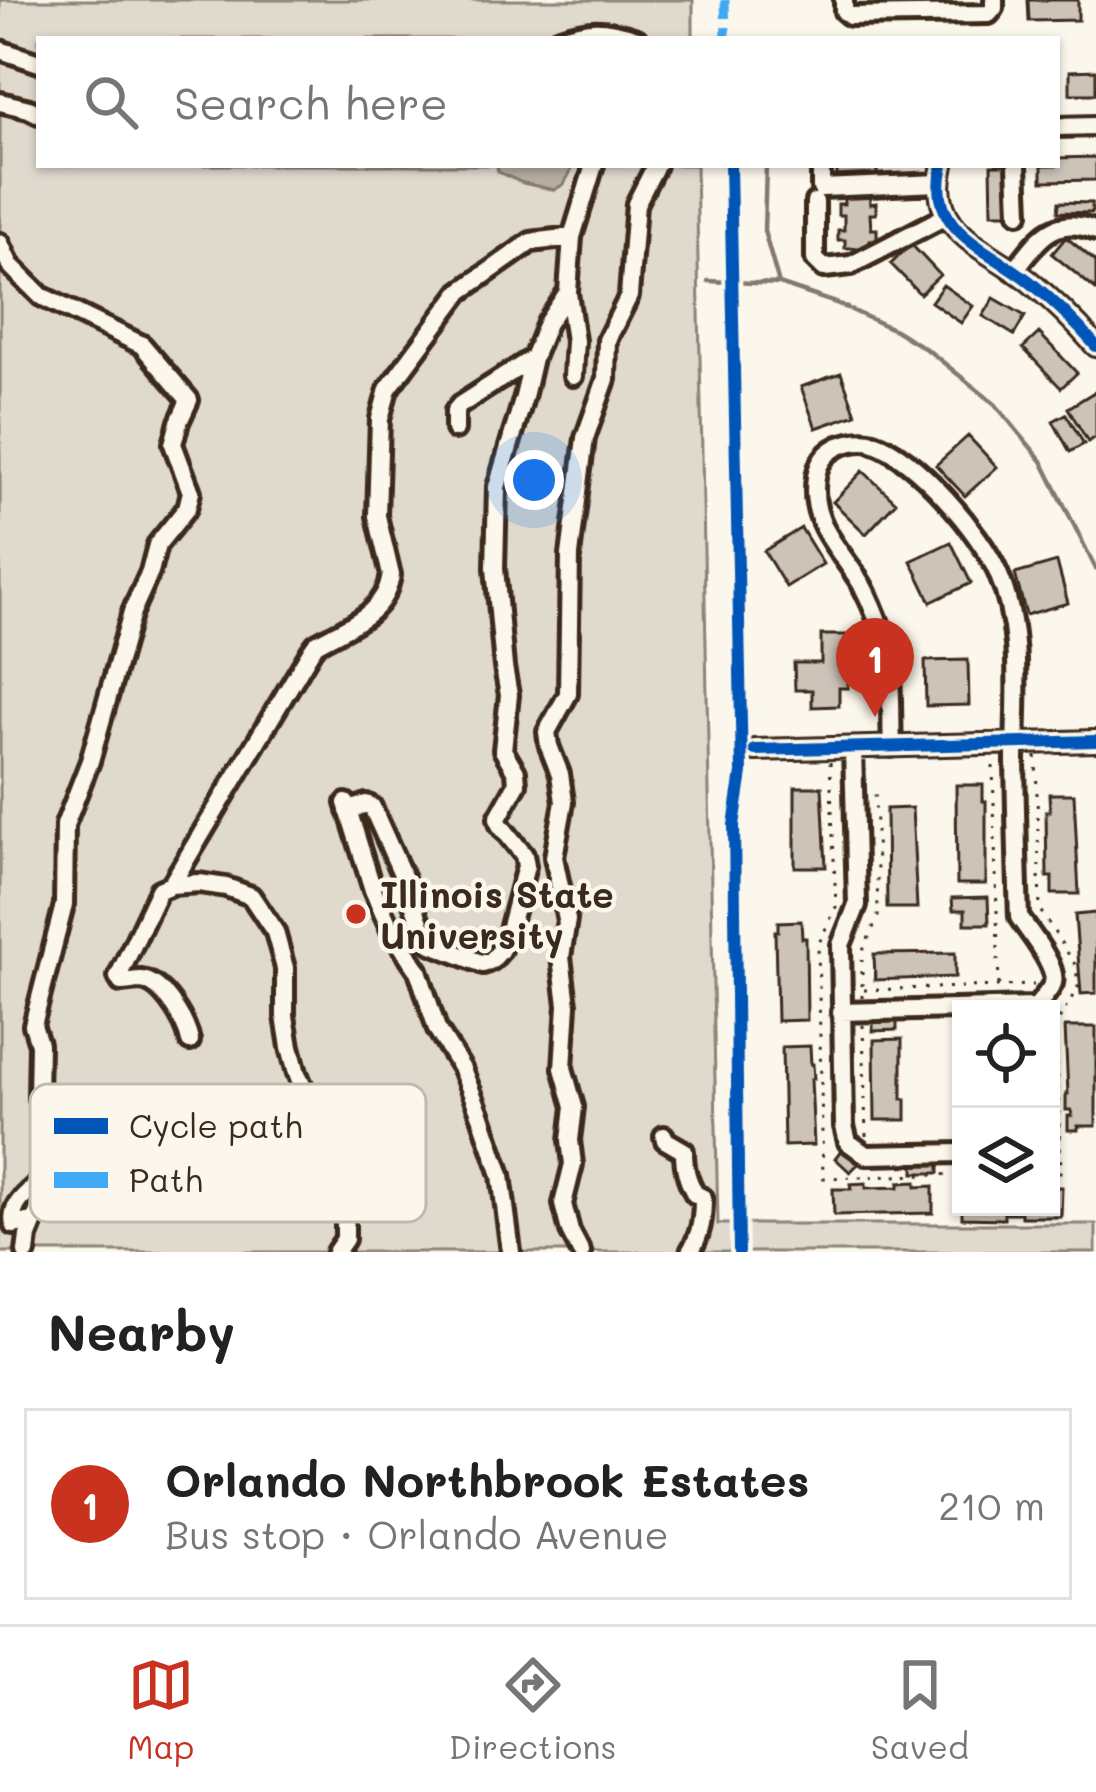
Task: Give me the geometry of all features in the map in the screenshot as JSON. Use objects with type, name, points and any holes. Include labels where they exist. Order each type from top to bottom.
[{"type":"street","points":[[844,0],[844,11],[850,16],[989,14],[994,0]]},
{"type":"street","points":[[566,36],[602,29],[626,36]]},
{"type":"street","points":[[0,50],[36,62]]},
{"type":"street","points":[[0,101],[36,113]]},
{"type":"street","points":[[1060,127],[1096,126]]},
{"type":"street","points":[[573,376],[575,341],[568,292],[574,233],[593,168]]},
{"type":"street","points":[[580,1252],[563,1204],[573,1163],[574,1107],[563,1068],[567,1005],[561,956],[567,920],[554,856],[564,802],[547,732],[568,694],[570,555],[585,438],[606,380],[607,340],[629,296],[638,196],[655,168]]},
{"type":"street","points":[[821,168],[821,188],[940,180],[946,216],[958,232],[1056,304],[1096,346]]},
{"type":"street","points":[[1018,168],[1019,214]]},
{"type":"street","points":[[815,202],[815,259],[824,268],[851,265],[946,216]]},
{"type":"street","points":[[1014,271],[1049,229],[1070,225],[1096,231]]},
{"type":"street","points":[[172,885],[316,644],[366,616],[379,605],[390,584],[377,516],[380,419],[388,389],[460,292],[531,242],[574,233]]},
{"type":"street","points":[[0,243],[10,265],[40,296],[142,345],[189,400],[173,444],[191,492],[187,508],[157,545],[65,826],[64,905],[33,1024],[39,1044],[38,1084]]},
{"type":"street","points":[[511,1252],[501,1175],[481,1116],[462,1069],[437,1028],[418,970],[392,932],[373,890],[347,807],[372,807],[424,937],[475,963],[492,960],[508,934],[526,866],[524,855],[498,818],[517,784],[503,749],[509,695],[495,568],[497,487],[532,358],[568,292]]},
{"type":"street","points":[[455,429],[454,411],[460,405],[532,358]]},
{"type":"street","points":[[892,747],[889,659],[881,629],[862,585],[820,521],[815,492],[819,462],[848,442],[870,441],[898,454],[926,478],[974,532],[998,571],[1014,621],[1019,917],[1053,974],[1041,1000]]},
{"type":"street","points":[[755,750],[1096,741]]},
{"type":"street","points":[[854,748],[857,905],[841,945],[844,1126],[848,1142],[866,1155],[952,1153]]},
{"type":"street","points":[[190,1042],[176,1007],[150,983],[121,982],[118,977],[159,890],[214,884],[251,896],[275,932],[285,968],[290,1047],[302,1084]]},
{"type":"street","points":[[841,1012],[952,1009]]},
{"type":"street","points":[[664,1136],[684,1151],[688,1183],[695,1195],[704,1198],[699,1238],[690,1252]]},
{"type":"street","points":[[30,1192],[12,1213],[14,1225],[30,1221]]},
{"type":"street","points":[[26,1252],[32,1222]]},
{"type":"street","points":[[336,1252],[345,1240],[345,1222]]},
{"type":"path","points":[[993,766],[999,987]]},
{"type":"path","points":[[866,1155],[862,953],[878,917],[874,787]]},
{"type":"path","points":[[862,990],[1052,984]]},
{"type":"shaded area","name":"Illinois State University","points":[[0,0],[693,0],[693,36],[36,36],[36,168],[696,168],[718,1224],[1096,1224],[1096,1252],[0,1252]]},
{"type":"shaded area","points":[[497,168],[572,168],[564,184],[554,190]]},
{"type":"building","points":[[1028,0],[1078,0],[1078,20],[1029,21]]},
{"type":"building","points":[[1096,70],[1096,94],[1070,94],[1070,71]]},
{"type":"building","points":[[1096,157],[1096,180],[1042,181],[1042,168],[1060,168],[1060,158]]},
{"type":"building","points":[[837,168],[877,168],[870,185],[845,185],[845,177],[837,177]]},
{"type":"building","points":[[991,168],[1007,168],[1008,213],[992,213]]},
{"type":"building","points":[[844,196],[870,196],[870,204],[876,203],[876,214],[870,214],[877,240],[870,240],[870,248],[845,248],[845,240],[838,240],[844,215],[838,215],[838,204],[844,204]]},
{"type":"building","points":[[1059,202],[1092,203],[1092,213],[1058,212]]},
{"type":"building","points":[[1066,237],[1096,262],[1096,290],[1052,254]]},
{"type":"building","points":[[911,244],[940,275],[920,294],[891,264]]},
{"type":"building","points":[[943,285],[973,306],[961,323],[931,302]]},
{"type":"building","points":[[994,298],[1025,316],[1014,335],[983,316]]},
{"type":"building","points":[[1039,333],[1077,373],[1061,388],[1023,348]]},
{"type":"building","points":[[841,373],[856,414],[816,428],[801,387]]},
{"type":"building","points":[[1096,391],[1096,437],[1088,442],[1068,408]]},
{"type":"building","points":[[1066,414],[1084,444],[1070,452],[1053,421]]},
{"type":"building","points":[[968,436],[997,467],[965,496],[936,465]]},
{"type":"building","points":[[863,471],[896,502],[866,534],[833,502]]},
{"type":"building","points":[[801,528],[823,564],[786,587],[764,551]]},
{"type":"building","points":[[951,542],[971,583],[931,602],[911,561]]},
{"type":"building","points":[[1057,562],[1068,603],[1026,615],[1015,574]]},
{"type":"building","points":[[821,635],[847,635],[847,652],[864,652],[864,679],[847,679],[848,688],[839,688],[839,706],[812,707],[812,690],[795,690],[794,663],[821,663]]},
{"type":"building","points":[[968,660],[969,705],[926,706],[925,661]]},
{"type":"building","points":[[956,785],[983,785],[986,884],[957,884]]},
{"type":"building","points":[[795,787],[822,787],[826,867],[795,867]]},
{"type":"building","points":[[1049,794],[1074,794],[1079,894],[1052,894],[1052,877],[1047,877]]},
{"type":"building","points":[[912,808],[917,908],[887,908],[886,809]]},
{"type":"building","points":[[988,897],[989,924],[965,924],[965,910],[953,910],[952,898]]},
{"type":"building","points":[[1096,913],[1096,993],[1081,994],[1075,915]]},
{"type":"building","points":[[801,921],[802,938],[806,938],[807,1020],[777,1021],[775,931],[778,922]]},
{"type":"building","points":[[955,953],[955,977],[875,980],[874,954]]},
{"type":"building","points":[[897,1019],[897,1030],[873,1031],[873,1020]]},
{"type":"building","points":[[1065,1027],[1096,1027],[1096,1126],[1078,1126],[1078,1130],[1068,1130],[1068,1116],[1072,1116],[1066,1110]]},
{"type":"building","points":[[902,1039],[906,1120],[875,1120],[874,1040]]},
{"type":"building","points":[[810,1046],[814,1145],[784,1146],[782,1047]]},
{"type":"building","points":[[842,1149],[858,1164],[850,1172],[835,1158]]},
{"type":"building","points":[[939,1161],[939,1173],[914,1173],[914,1162]]},
{"type":"building","points":[[916,1182],[916,1187],[933,1186],[933,1213],[834,1215],[833,1189]]},
{"type":"building","points":[[962,1216],[1004,1216],[1004,1219]]},
{"type":"waterway","points":[[766,168],[764,231],[779,284],[895,330],[995,404],[1042,461],[1096,569]]},
{"type":"waterway","points":[[708,281],[779,284]]},
{"type":"marked path","points":[[725,0],[726,36]]},
{"type":"cycle path","points":[[730,168],[742,773],[734,825],[739,1252]]},
{"type":"cycle path","points":[[943,168],[940,188],[951,222],[1038,288],[1096,346]]},
{"type":"cycle path","points":[[755,750],[1096,741]]},
{"type":"place","name":"Orlando Northbrook Estates","points":[[875,717]]},
{"type":"place","name":"Illinois State University","points":[[356,914]]}]
